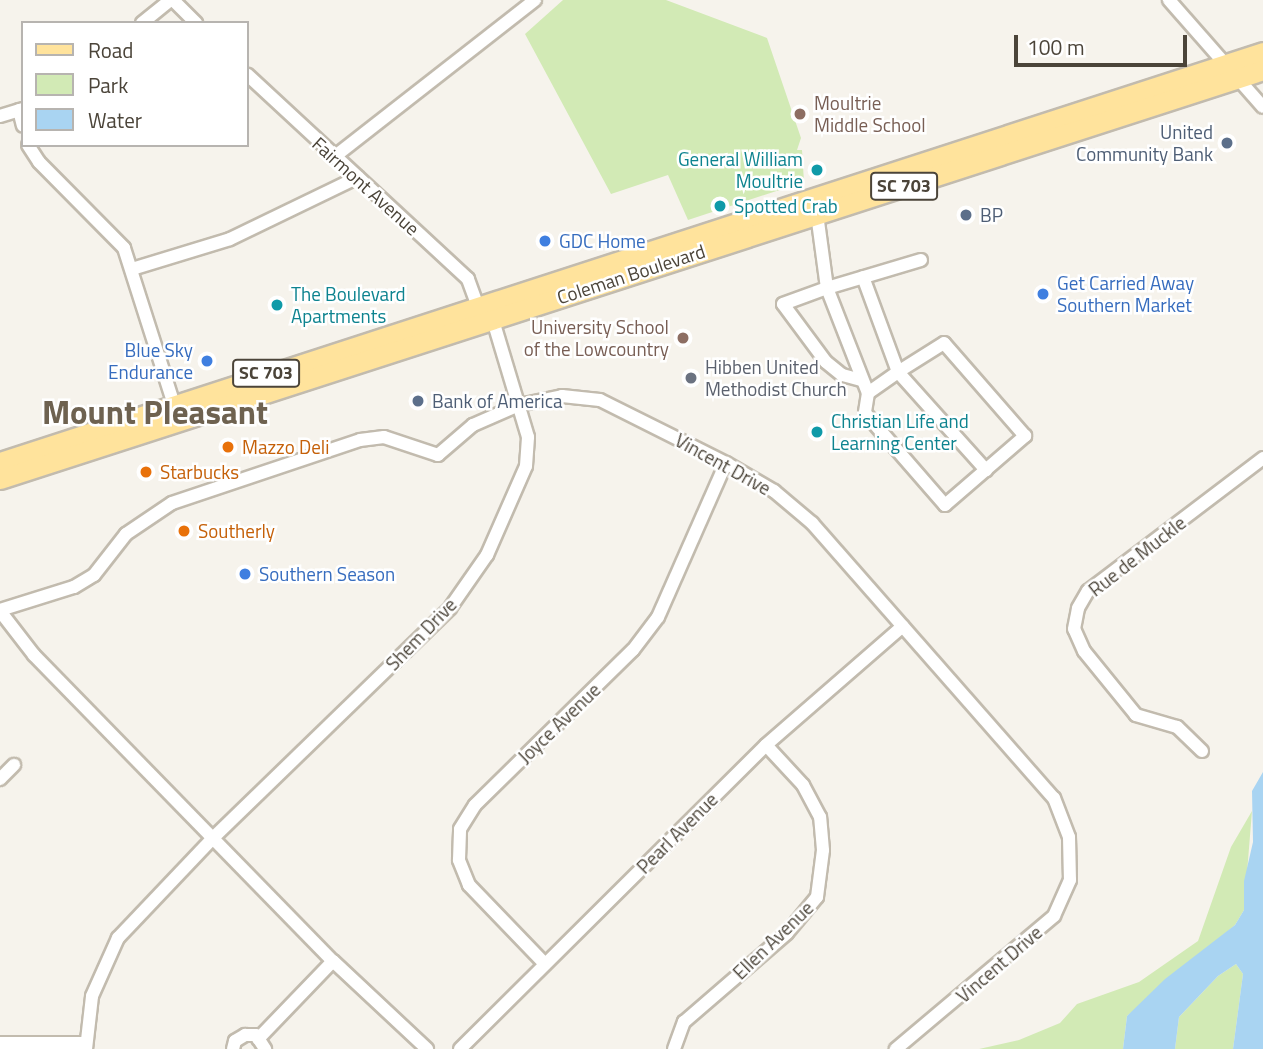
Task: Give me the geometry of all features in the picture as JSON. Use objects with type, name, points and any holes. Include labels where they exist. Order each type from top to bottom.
[{"type":"main road","name":"Coleman Boulevard","points":[[0,480],[817,214],[1229,72],[1263,52]]},
{"type":"main road","name":"Coleman Boulevard","points":[[0,462],[173,402],[930,160],[1229,72],[1263,70]]},
{"type":"main road","points":[[817,214],[824,201],[890,180],[930,160]]},
{"type":"main road","points":[[493,320],[524,298],[600,271],[622,259]]},
{"type":"main road","points":[[345,366],[453,323],[477,304]]},
{"type":"street","points":[[145,21],[172,0],[194,21]]},
{"type":"street","points":[[334,157],[535,0]]},
{"type":"street","points":[[1169,0],[1229,72],[1263,107]]},
{"type":"street","name":"Fairmont Avenue","points":[[248,75],[468,279],[477,304]]},
{"type":"street","points":[[0,116],[21,109]]},
{"type":"street","points":[[29,147],[39,162],[116,237],[132,270],[173,402]]},
{"type":"street","points":[[132,270],[230,239],[358,177]]},
{"type":"street","points":[[817,214],[827,288],[868,393],[865,413],[945,505],[1025,436],[944,343],[868,393]]},
{"type":"street","points":[[861,380],[842,374],[827,362],[783,304],[921,260]]},
{"type":"street","points":[[863,277],[898,372],[986,470]]},
{"type":"street","name":"Shem Drive","points":[[86,1046],[92,996],[118,938],[213,838],[450,608],[487,555],[526,466],[528,437],[493,320],[477,304]]},
{"type":"street","name":"Vincent Drive","points":[[0,611],[74,587],[94,575],[126,534],[172,503],[360,440],[384,437],[438,455],[472,425],[519,405],[562,396],[600,400],[726,463],[774,491],[812,523],[1054,798],[1069,837],[1070,880],[1054,916],[896,1049]]},
{"type":"street","name":"Rue de Muckle","points":[[1202,751],[1177,727],[1136,715],[1084,651],[1074,629],[1078,608],[1088,591],[1263,458]]},
{"type":"street","name":"Joyce Avenue","points":[[545,964],[469,885],[459,860],[460,829],[475,805],[633,650],[658,617],[726,463]]},
{"type":"street","points":[[0,611],[34,655],[333,961],[427,1049]]},
{"type":"street","name":"Pearl Avenue","points":[[460,1049],[765,745],[903,626]]},
{"type":"street","name":"Ellen Avenue","points":[[674,1049],[684,1022],[787,933],[817,897],[823,850],[820,817],[803,785],[765,745]]},
{"type":"street","points":[[0,779],[14,765]]},
{"type":"street","points":[[233,1049],[235,1041],[245,1035],[261,1044],[333,961]]},
{"type":"street","points":[[0,1043],[86,1046]]},
{"type":"green space","points":[[563,0],[666,0],[767,38],[801,138],[797,150],[802,150],[804,182],[688,220],[668,175],[611,194],[525,34]]},
{"type":"green space","points":[[1252,811],[1244,910],[1235,925],[1127,1016],[1123,1049],[979,1049],[1019,1040],[1060,1023],[1077,1004],[1139,982],[1198,941],[1231,847]]},
{"type":"green space","points":[[1236,964],[1243,974],[1233,1049],[1175,1049],[1179,1017],[1218,976]]},
{"type":"water","points":[[1263,772],[1263,1049],[1233,1049],[1243,974],[1236,964],[1218,976],[1179,1017],[1175,1049],[1123,1049],[1127,1016],[1165,979],[1235,925],[1244,910],[1244,881],[1253,842],[1252,791]]},
{"type":"place","name":"Moultrie Middle School","points":[[800,114]]},
{"type":"place","name":"United Community Bank","points":[[1227,143]]},
{"type":"place","name":"General William Moultrie","points":[[817,170]]},
{"type":"place","name":"Spotted Crab","points":[[720,206]]},
{"type":"place","name":"BP","points":[[966,215]]},
{"type":"place","name":"GDC Home","points":[[545,241]]},
{"type":"place","name":"Get Carried Away Southern Market","points":[[1043,294]]},
{"type":"place","name":"The Boulevard Apartments","points":[[277,305]]},
{"type":"place","name":"University School of the Lowcountry","points":[[683,338]]},
{"type":"place","name":"Blue Sky Endurance","points":[[207,361]]},
{"type":"place","name":"Hibben United Methodist Church","points":[[691,378]]},
{"type":"place","name":"Bank of America","points":[[418,401]]},
{"type":"place","name":"Christian Life and Learning Center","points":[[817,432]]},
{"type":"place","name":"Mazzo Deli","points":[[228,447]]},
{"type":"place","name":"Starbucks","points":[[146,472]]},
{"type":"place","name":"Southerly","points":[[184,531]]},
{"type":"place","name":"Southern Season","points":[[245,574]]},
{"type":"district","name":"Mount Pleasant","points":[[155,413]]}]
